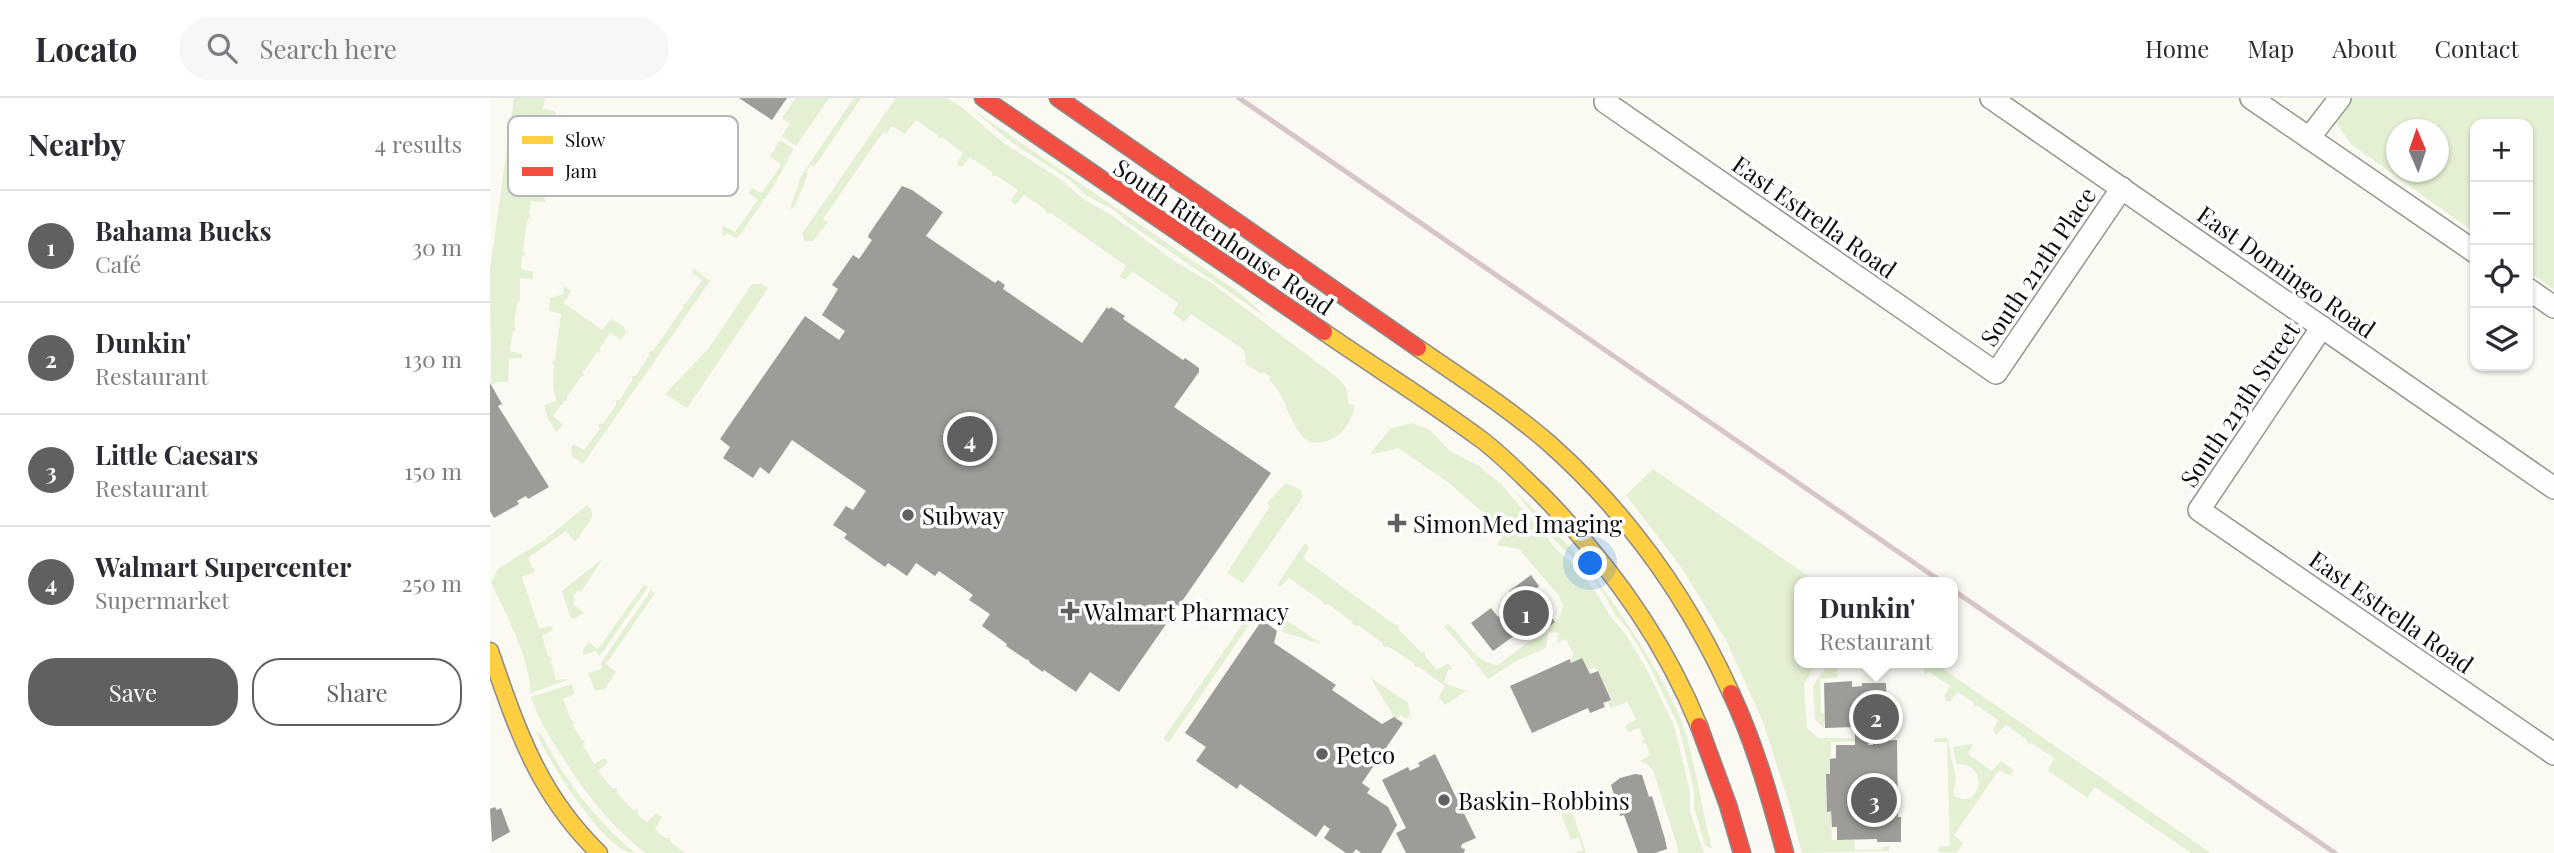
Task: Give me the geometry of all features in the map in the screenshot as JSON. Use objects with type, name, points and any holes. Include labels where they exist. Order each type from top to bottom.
[{"type":"main road","name":"South Rittenhouse Road","points":[[983,98],[1483,441],[1528,480],[1574,527],[1654,633],[1698,721],[1742,853]]},
{"type":"main road","name":"South Rittenhouse Road","points":[[1058,98],[1526,423],[1621,514],[1668,576],[1702,630],[1753,738],[1774,805],[1785,853]]},
{"type":"main road","points":[[1396,381],[1415,371]]},
{"type":"main road","points":[[1527,446],[1553,447]]},
{"type":"main road","points":[[490,651],[520,740],[539,778],[560,810],[588,844],[599,853]]},
{"type":"main road","points":[[1698,721],[1717,735]]},
{"type":"street","name":"East Domingo Road","points":[[1991,98],[2554,488]]},
{"type":"street","points":[[2252,98],[2470,249]]},
{"type":"street","points":[[2309,138],[2340,98]]},
{"type":"street","name":"East Estrella Road","points":[[1607,100],[1996,373]]},
{"type":"street","name":"South 212th Place","points":[[1996,373],[2122,188]]},
{"type":"street","points":[[2533,292],[2554,307]]},
{"type":"street","name":"South 213th Street","points":[[2199,510],[2322,327]]},
{"type":"street","name":"East Estrella Road","points":[[2199,510],[2554,754]]},
{"type":"green space","points":[[514,98],[545,98],[543,109],[556,113],[555,116],[511,116]]},
{"type":"green space","points":[[796,98],[829,98],[796,146],[782,136],[790,124],[782,118]]},
{"type":"green space","points":[[854,98],[861,98],[814,167],[811,165],[806,172],[808,174],[794,208],[790,209],[801,176]]},
{"type":"green space","points":[[896,98],[947,98],[963,108],[1001,141],[1063,181],[1082,198],[1114,217],[1177,263],[1210,282],[1339,379],[1346,388],[1349,404],[1355,405],[1345,428],[1334,438],[1318,443],[1309,442],[1296,428],[1281,395],[1269,380],[1271,377],[1246,364],[1244,350],[1191,314],[1184,322],[1173,313],[1178,303],[1132,271],[1126,279],[1122,279],[1120,276],[1126,266],[1051,213],[1047,214],[1046,210],[1024,195],[1015,205],[1011,200],[1018,190],[997,176],[992,176],[992,172],[970,157],[962,167],[959,166],[957,163],[963,153],[916,120],[905,134],[892,126],[886,134],[883,132],[823,219],[828,222],[813,241],[805,241],[802,234]]},
{"type":"green space","points":[[2342,98],[2554,98],[2554,290],[2533,275],[2533,119],[2470,119],[2470,229],[2404,182],[2449,182],[2449,119],[2386,119],[2386,169],[2351,144],[2337,124]]},
{"type":"green space","points":[[972,109],[1240,293],[1267,318],[1130,224],[1114,210],[1087,196],[1070,180],[1011,142]]},
{"type":"green space","points":[[780,140],[794,149],[773,187],[739,236],[736,238],[727,233],[724,237],[723,226],[735,232],[758,200],[749,193],[751,188],[762,193],[781,165],[770,156]]},
{"type":"green space","points":[[508,141],[508,196],[544,196],[545,202],[531,201],[531,217],[527,220],[523,251],[526,254],[522,257],[521,269],[533,272],[533,279],[520,278],[520,301],[517,303],[514,326],[516,329],[513,331],[510,351],[522,354],[522,358],[509,358],[508,382],[491,385],[490,270]]},
{"type":"green space","points":[[694,269],[710,281],[583,464],[572,456],[571,447],[574,444],[584,450],[600,429],[598,425],[603,424],[616,405],[616,400],[620,400],[632,381],[632,376],[636,376],[649,352],[653,351],[702,280],[692,273]]},
{"type":"green space","points":[[752,284],[762,284],[768,288],[687,408],[665,394],[709,348]]},
{"type":"green space","points":[[563,285],[571,291],[564,303],[602,330],[611,319],[623,326],[626,333],[621,339],[610,333],[600,352],[597,352],[583,372],[584,376],[567,397],[567,401],[564,401],[553,416],[563,425],[556,432],[544,405],[556,401],[552,362],[555,360],[561,314],[549,311],[550,298],[564,294]]},
{"type":"green space","points":[[1412,423],[1429,429],[1450,451],[1479,466],[1502,485],[1557,550],[1579,569],[1624,632],[1645,666],[1674,725],[1690,792],[1690,812],[1704,853],[1678,853],[1653,771],[1640,761],[1650,755],[1646,744],[1642,743],[1644,738],[1639,728],[1628,732],[1625,728],[1636,720],[1628,702],[1611,708],[1607,702],[1611,699],[1595,667],[1588,670],[1582,658],[1571,663],[1573,653],[1566,639],[1557,643],[1559,633],[1548,631],[1546,648],[1518,660],[1488,679],[1444,627],[1448,624],[1483,660],[1498,665],[1559,619],[1563,606],[1559,596],[1519,549],[1497,545],[1504,534],[1448,482],[1398,448],[1369,455],[1390,429]]},
{"type":"green space","points":[[1653,469],[1810,577],[1794,577],[1794,668],[1814,668],[1804,684],[1807,728],[1818,738],[1855,738],[1855,741],[1831,742],[1830,774],[1826,775],[1827,811],[1831,811],[1832,840],[1854,840],[1855,850],[1883,849],[1889,846],[1889,851],[1802,853],[1763,722],[1727,642],[1681,567],[1626,495]]},
{"type":"green space","points":[[1286,483],[1301,490],[1302,498],[1243,583],[1227,573],[1270,506],[1267,503]]},
{"type":"green space","points":[[1514,490],[1554,530],[1590,572],[1623,617],[1662,680],[1684,728],[1712,849],[1705,845],[1694,807],[1694,790],[1679,727],[1648,663],[1628,629],[1616,616],[1585,569],[1554,540]]},
{"type":"green space","points":[[587,505],[592,510],[592,518],[576,541],[566,531],[528,558],[535,572],[522,577],[539,628],[551,626],[553,630],[542,636],[548,656],[552,658],[556,680],[570,679],[531,693],[521,650],[491,582],[499,568],[543,541]]},
{"type":"green space","points":[[1305,543],[1309,548],[1303,558],[1395,625],[1399,625],[1399,630],[1421,652],[1425,652],[1425,656],[1437,670],[1448,663],[1453,670],[1448,670],[1444,683],[1466,691],[1445,705],[1439,697],[1445,686],[1419,667],[1414,667],[1414,663],[1389,647],[1384,647],[1358,625],[1354,626],[1328,604],[1324,605],[1289,578],[1280,587],[1277,585]]},
{"type":"green space","points":[[602,559],[581,592],[578,590],[573,597],[573,604],[584,613],[573,619],[562,591]]},
{"type":"green space","points":[[644,585],[648,587],[599,657],[597,651],[584,655],[583,651],[588,642],[598,649]]},
{"type":"green space","points":[[651,590],[655,593],[606,664],[616,672],[604,690],[595,690],[588,673],[602,669],[601,663]]},
{"type":"green space","points":[[1263,605],[1322,644],[1282,632],[1283,629],[1259,611]]},
{"type":"green space","points":[[1248,616],[1253,619],[1169,742],[1163,739]]},
{"type":"green space","points":[[1826,668],[1837,668],[1838,677],[1820,679],[1821,713],[1825,713],[1824,729],[1815,719],[1813,686]]},
{"type":"green space","points":[[1941,668],[2211,853],[2191,853],[2095,787],[2086,799],[2048,771],[2054,758],[2032,743],[2028,745],[2027,740],[2006,725],[1996,735],[1993,730],[1998,720],[1978,706],[1974,707],[1973,702],[1957,692],[1951,701],[1946,701],[1944,696],[1950,686],[1929,672],[1925,674],[1924,669]]},
{"type":"green space","points":[[1370,677],[1408,703],[1410,713],[1407,719],[1400,715],[1397,719],[1394,717]]},
{"type":"green space","points":[[572,684],[575,694],[563,699],[573,725],[585,741],[583,745],[594,764],[604,758],[608,762],[598,771],[647,822],[656,813],[662,817],[655,830],[670,838],[670,842],[685,853],[645,853],[607,817],[568,765],[543,724],[531,697]]},
{"type":"green space","points":[[536,732],[541,734],[582,798],[607,827],[635,853],[622,849],[593,822],[564,782]]},
{"type":"green space","points":[[1947,738],[1956,777],[1953,796],[1970,798],[1975,794],[1979,781],[1973,769],[1956,764],[1953,747],[1973,744],[1968,754],[1992,771],[2001,761],[2014,771],[2010,775],[1999,770],[1954,835],[1963,843],[1957,853],[1939,852],[1937,847],[1950,846],[1947,742],[1934,742],[1934,739]]},
{"type":"green space","points":[[1564,796],[1568,799],[1586,853],[1574,853],[1583,850],[1579,837],[1571,840],[1556,800]]},
{"type":"building","points":[[739,98],[787,98],[772,120]]},
{"type":"building","points":[[902,186],[943,212],[926,236],[995,283],[998,280],[1005,285],[1003,289],[1082,343],[1107,307],[1111,307],[1125,316],[1123,319],[1199,368],[1199,372],[1174,407],[1271,473],[1119,692],[1090,672],[1076,692],[1030,663],[982,626],[990,614],[969,600],[973,595],[939,571],[935,576],[916,563],[907,576],[888,563],[885,567],[844,538],[847,534],[833,525],[846,506],[853,510],[866,491],[792,440],[769,474],[760,467],[753,478],[723,458],[730,447],[720,439],[805,316],[839,340],[845,331],[822,315],[838,289],[832,285],[853,255],[859,259],[872,240],[868,237],[869,234]]},
{"type":"building","points":[[490,383],[502,404],[498,406],[549,487],[528,499],[526,496],[517,501],[519,504],[494,518],[490,511]]},
{"type":"building","points":[[1531,575],[1539,586],[1536,589],[1548,605],[1551,612],[1549,614],[1555,622],[1547,628],[1539,618],[1493,651],[1471,623],[1491,608],[1498,617],[1504,612],[1499,606],[1513,596],[1509,591]]},
{"type":"building","points":[[1262,620],[1277,631],[1274,643],[1336,685],[1332,690],[1382,724],[1394,717],[1403,723],[1362,783],[1370,789],[1367,793],[1388,807],[1397,825],[1381,853],[1361,853],[1356,849],[1353,853],[1346,853],[1324,838],[1330,829],[1324,825],[1316,837],[1240,784],[1237,789],[1196,761],[1206,747],[1185,733]]},
{"type":"building","points":[[1582,658],[1590,674],[1598,671],[1611,700],[1603,703],[1605,707],[1590,713],[1588,708],[1532,733],[1510,686],[1570,659],[1571,663]]},
{"type":"building","points":[[1852,681],[1852,687],[1862,686],[1862,683],[1886,683],[1888,727],[1868,727],[1868,745],[1873,745],[1873,741],[1897,740],[1901,842],[1877,842],[1877,839],[1837,840],[1837,827],[1832,827],[1831,811],[1827,812],[1826,774],[1830,774],[1830,759],[1836,758],[1836,745],[1855,745],[1855,727],[1825,728],[1824,683]]},
{"type":"building","points":[[1435,754],[1476,838],[1462,844],[1464,853],[1406,853],[1396,833],[1406,828],[1382,780],[1408,767],[1410,771],[1420,766],[1418,763]]},
{"type":"building","points":[[1642,775],[1649,797],[1652,796],[1667,849],[1655,853],[1638,853],[1624,815],[1620,816],[1611,785],[1620,778]]},
{"type":"building","points":[[495,807],[497,810],[501,808],[510,832],[492,842],[490,809]]},
{"type":"railway","points":[[1239,98],[1935,577]]},
{"type":"railway","points":[[1958,593],[2335,853]]},
{"type":"traffic: slow","points":[[1324,332],[1482,440],[1505,459],[1566,520],[1611,574],[1651,631],[1685,693],[1699,726]]},
{"type":"traffic: slow","points":[[1418,348],[1535,432],[1606,500],[1654,559],[1675,591],[1696,624],[1731,693]]},
{"type":"traffic: slow","points":[[490,651],[520,734],[545,784],[560,808],[599,853]]},
{"type":"traffic: jam","points":[[983,98],[1324,332]]},
{"type":"traffic: jam","points":[[1058,98],[1418,348]]},
{"type":"traffic: jam","points":[[1731,693],[1755,752],[1785,853]]},
{"type":"traffic: jam","points":[[1699,726],[1728,805],[1742,853]]},
{"type":"place","name":"Walmart Supercenter","points":[[970,439]]},
{"type":"place","name":"Subway","points":[[908,515]]},
{"type":"place","name":"SimonMed Imaging","points":[[1397,523]]},
{"type":"place","name":"Walmart Pharmacy","points":[[1070,611]]},
{"type":"place","name":"Bahama Bucks","points":[[1526,613]]},
{"type":"place","name":"Dunkin'","points":[[1876,717]]},
{"type":"place","name":"Petco","points":[[1322,754]]},
{"type":"place","name":"Baskin-Robbins","points":[[1444,800]]},
{"type":"place","name":"Little Caesars","points":[[1874,800]]}]
